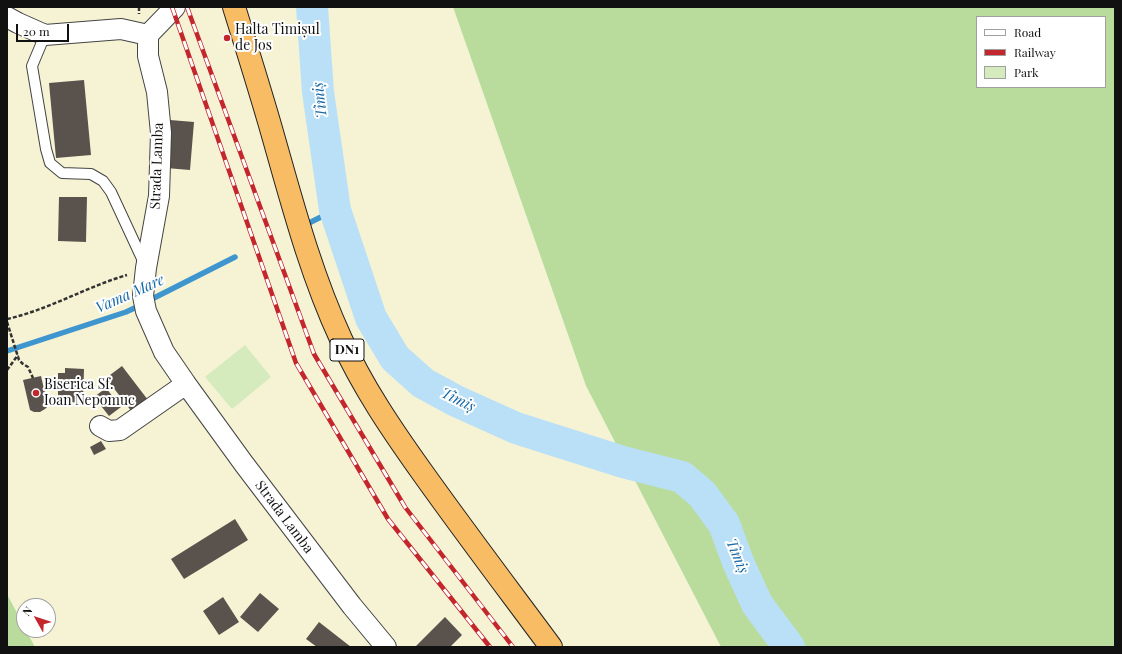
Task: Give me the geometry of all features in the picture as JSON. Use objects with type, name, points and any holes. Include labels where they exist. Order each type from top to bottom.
[{"type":"highway","name":"DN1","points":[[234,7],[272,132],[296,220],[319,287],[341,340],[365,384],[410,455],[443,502],[551,647]]},
{"type":"street","points":[[7,17],[45,35],[121,28],[148,35],[175,7]]},
{"type":"street","name":"Strada Lamba","points":[[148,35],[148,56],[157,92],[161,133],[159,196],[146,268],[144,303],[164,352],[186,384],[244,464],[352,606],[386,647]]},
{"type":"street","points":[[100,426],[109,431],[120,430],[186,384]]},
{"type":"lane","points":[[45,35],[32,66],[46,149],[50,163],[62,173],[91,174],[103,181],[111,192],[146,268]]},
{"type":"path","points":[[33,378],[28,367],[20,360],[7,321],[24,316],[105,282],[146,268]]},
{"type":"path","points":[[7,370],[18,355]]},
{"type":"shaded area","points":[[7,7],[453,7],[586,386],[721,647],[35,647],[30,638],[56,638],[56,598],[16,598],[16,611],[7,594]]},
{"type":"green space","points":[[453,7],[1115,7],[1115,647],[721,647],[586,386]]},
{"type":"green space","points":[[245,345],[271,377],[232,409],[205,377]]},
{"type":"green space","points":[[7,594],[16,611],[16,638],[30,638],[35,647],[7,647]]},
{"type":"building","points":[[84,80],[91,155],[56,158],[49,83]]},
{"type":"building","points":[[170,120],[194,122],[190,170],[166,168]]},
{"type":"building","points":[[59,197],[87,197],[86,242],[58,241]]},
{"type":"building","points":[[122,366],[148,400],[132,412],[106,378]]},
{"type":"building","points":[[65,368],[84,369],[83,403],[58,401],[58,373],[65,373]]},
{"type":"building","name":"Biserica Sf. Ioan Nepomuc","points":[[41,376],[48,406],[40,412],[34,412],[30,410],[23,380]]},
{"type":"building","points":[[106,388],[121,407],[109,416],[94,397]]},
{"type":"building","points":[[101,441],[106,449],[94,455],[90,447]]},
{"type":"building","points":[[235,519],[248,540],[184,579],[171,559]]},
{"type":"building","points":[[260,593],[279,609],[258,632],[240,617]]},
{"type":"building","points":[[223,597],[239,622],[219,635],[203,611]]},
{"type":"building","points":[[445,617],[462,635],[450,647],[415,647]]},
{"type":"building","points":[[319,622],[351,647],[317,647],[306,639]]},
{"type":"waterway","name":"Timiș","points":[[312,7],[318,92],[335,210],[371,318],[395,358],[423,383],[456,401],[516,428],[623,462],[682,477],[702,494],[724,524],[738,562],[757,604],[789,647]]},
{"type":"waterway","name":"Vama Mare","points":[[305,225],[335,210]]},
{"type":"waterway","name":"Vama Mare","points":[[148,301],[235,257]]},
{"type":"waterway","name":"Vama Mare","points":[[7,351],[126,312],[141,305]]},
{"type":"railway","points":[[172,7],[296,363],[388,519],[490,647]]},
{"type":"railway","points":[[187,7],[314,354],[405,507],[513,647]]},
{"type":"place","name":"Halta Timișul de Jos","points":[[227,38]]},
{"type":"place","name":"Biserica Sf. Ioan Nepomuc","points":[[36,393]]}]
